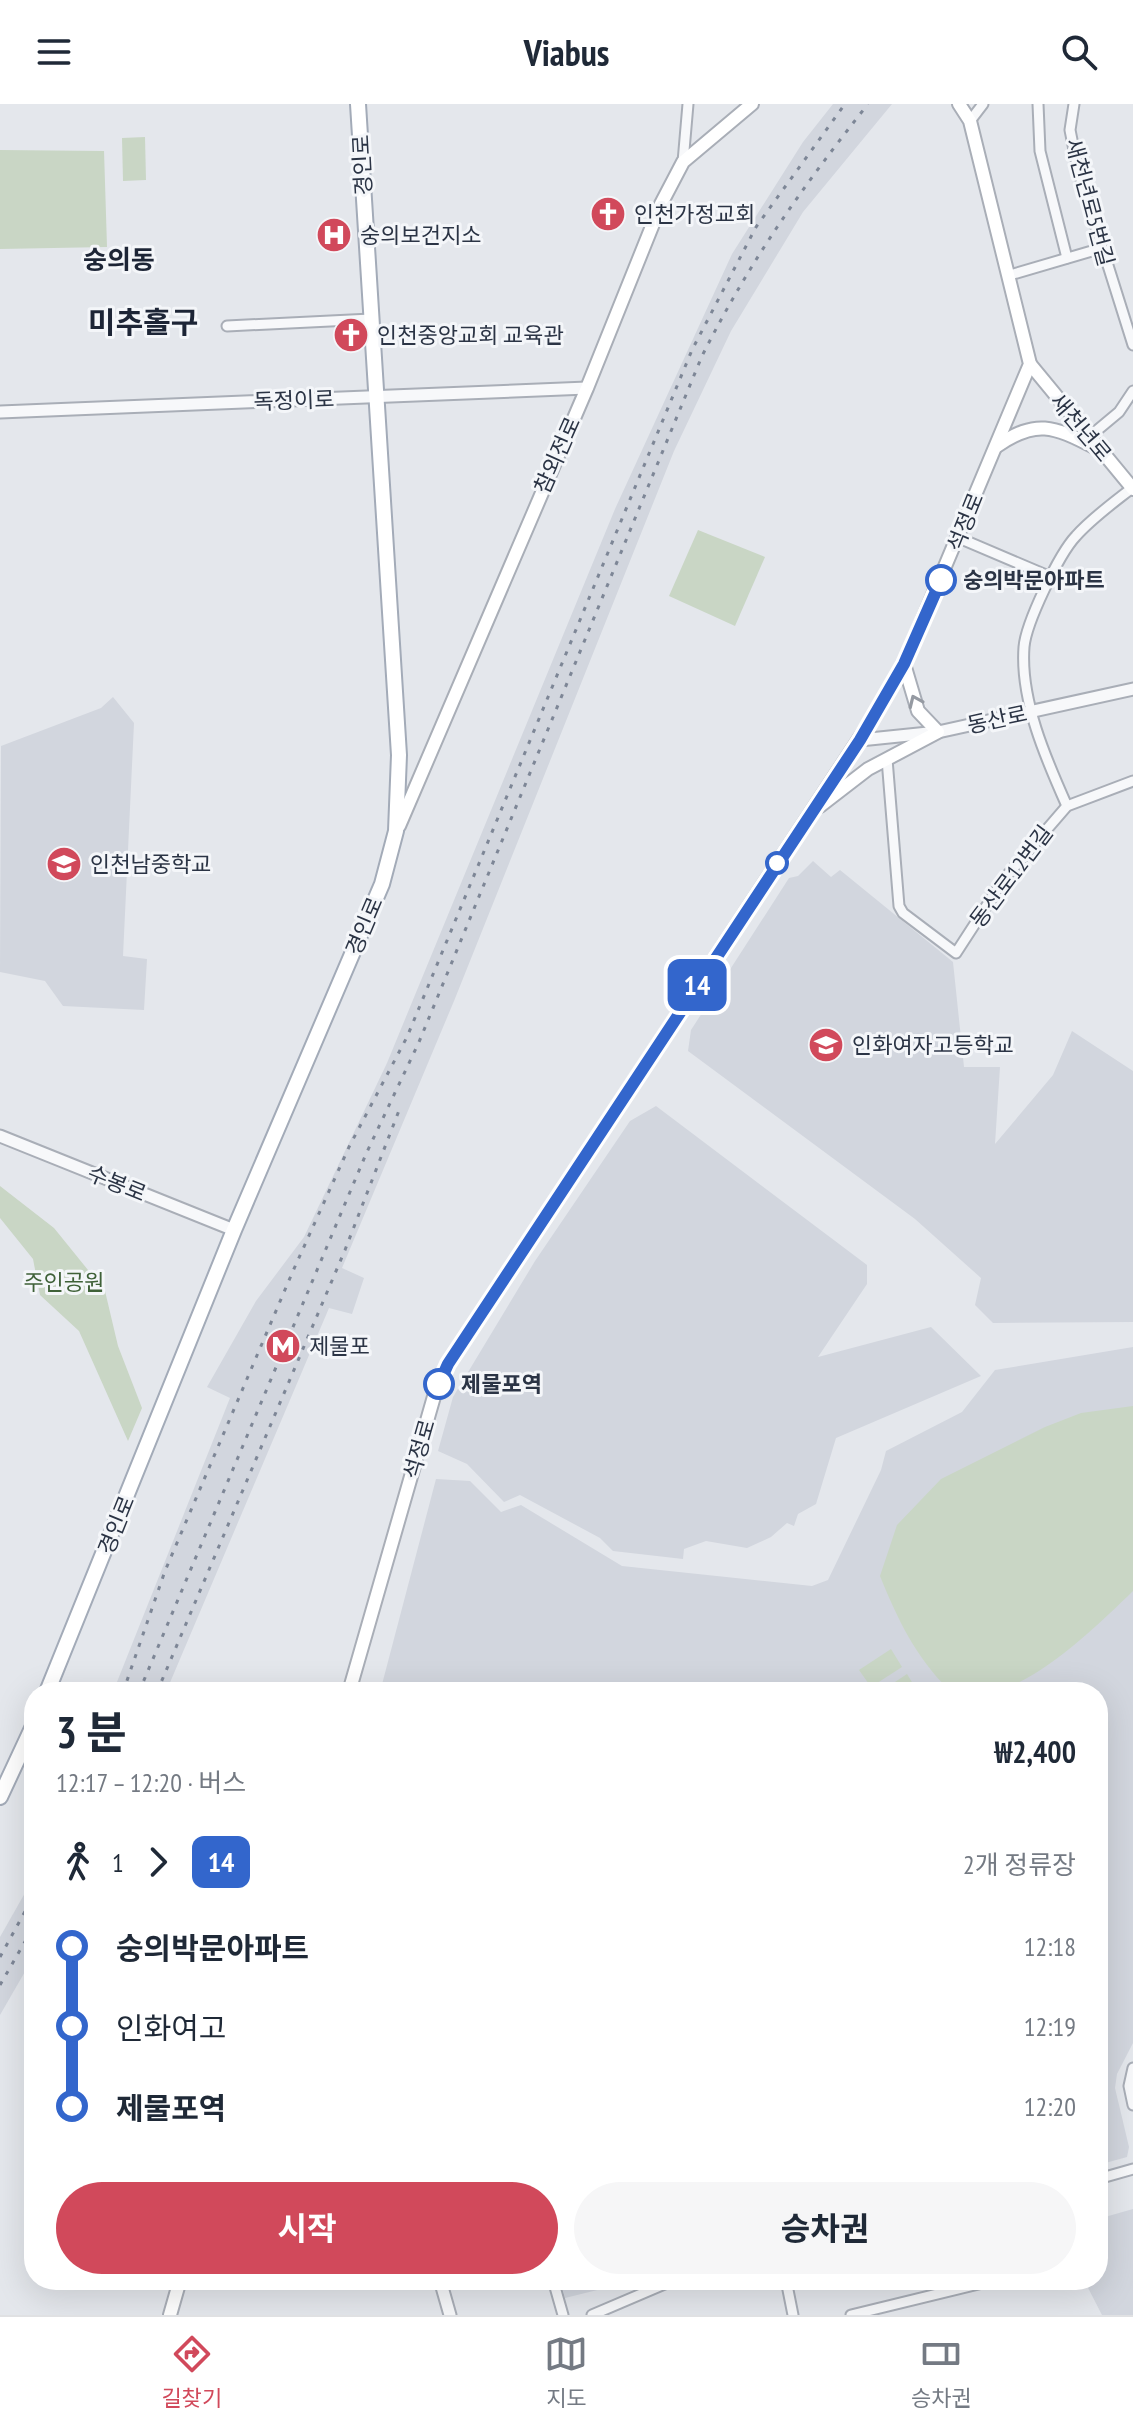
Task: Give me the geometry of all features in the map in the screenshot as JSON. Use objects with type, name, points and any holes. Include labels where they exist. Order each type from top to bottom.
[{"type":"main road","name":"경인로","points":[[51,1682],[234,1230],[382,884],[396,831],[399,755],[358,104]]},
{"type":"main road","name":"참외전로","points":[[396,831],[587,388],[631,274],[683,162],[752,104]]},
{"type":"main road","points":[[959,104],[970,121],[1030,364]]},
{"type":"main road","name":"새천년로","points":[[1030,364],[1133,489]]},
{"type":"main road","name":"석정로","points":[[352,1682],[427,1419],[448,1364],[860,740],[904,664],[1030,364]]},
{"type":"main road","points":[[994,448],[1015,434],[1038,427],[1066,433],[1099,449]]},
{"type":"main road","points":[[808,815],[856,778],[938,732],[918,711],[904,664]]},
{"type":"main road","points":[[0,1797],[24,1745]]},
{"type":"main road","points":[[170,2315],[177,2290]]},
{"type":"street","points":[[683,162],[688,104]]},
{"type":"street","points":[[970,121],[983,104]]},
{"type":"street","points":[[1038,104],[1040,151],[1067,258]]},
{"type":"street","name":"새천년로5번길","points":[[1074,104],[1070,130],[1102,248],[1133,345]]},
{"type":"street","points":[[1010,275],[1102,248]]},
{"type":"street","points":[[227,326],[371,319]]},
{"type":"street","name":"독정이로","points":[[0,412],[587,388]]},
{"type":"street","points":[[1089,437],[1119,412],[1133,391]]},
{"type":"street","name":"동산로12번길","points":[[887,759],[899,906],[903,913],[956,953],[1004,879],[1067,806],[1050,769],[1032,711],[1025,670],[1025,641],[1077,534],[1133,489]]},
{"type":"street","points":[[959,538],[1053,578]]},
{"type":"street","name":"동산로","points":[[860,740],[938,732],[1133,689]]},
{"type":"street","points":[[1067,806],[1133,781]]},
{"type":"street","name":"수봉로","points":[[0,1136],[234,1230]]},
{"type":"street","points":[[1133,2068],[1129,2086],[1133,2105]]},
{"type":"street","points":[[1108,2176],[1133,2169]]},
{"type":"street","points":[[443,2290],[450,2315]]},
{"type":"street","points":[[556,2290],[563,2315]]},
{"type":"street","points":[[592,2315],[651,2290]]},
{"type":"street","points":[[788,2290],[793,2315]]},
{"type":"street","points":[[851,2315],[954,2290]]},
{"type":"shaded area","points":[[833,104],[892,104],[803,212],[731,331],[674,451],[454,1001],[342,1268],[364,1278],[352,1314],[329,1308],[170,1682],[117,1682],[230,1398],[207,1387],[256,1301],[304,1237],[387,1063],[615,509],[732,254],[803,142]]},
{"type":"shaded area","name":"인천남중학교","points":[[113,697],[134,723],[123,956],[147,959],[144,1010],[63,1006],[45,981],[0,972],[1,746],[101,708]]},
{"type":"shaded area","name":"인화여자고등학교","points":[[813,861],[831,877],[840,870],[953,962],[964,1067],[1000,1067],[995,1144],[1053,1075],[1072,1031],[1133,1071],[1133,1322],[993,1323],[975,1305],[981,1278],[915,1219],[688,1051],[691,1030],[789,878],[798,876]]},
{"type":"shaded area","points":[[656,1106],[867,1265],[867,1284],[818,1357],[931,1327],[981,1376],[836,1438],[816,1504],[798,1514],[794,1526],[787,1523],[771,1537],[747,1548],[706,1541],[684,1549],[683,1559],[613,1551],[600,1538],[520,1495],[504,1502],[467,1464],[438,1451],[453,1397],[535,1261],[630,1121]]},
{"type":"shaded area","points":[[1133,1347],[1133,2043],[1117,2074],[1115,2088],[1129,2147],[1127,2157],[1108,2162],[1108,1682],[383,1682],[436,1479],[470,1481],[501,1512],[521,1505],[622,1566],[812,1586],[828,1580],[881,1470],[886,1451],[962,1412],[995,1370]]},
{"type":"shaded area","points":[[24,1895],[24,1973],[0,2015],[0,1937]]},
{"type":"shaded area","points":[[1133,2209],[1133,2315],[1102,2315],[1089,2290],[1108,2290],[1108,2216]]},
{"type":"shaded area","points":[[563,2290],[597,2290],[565,2298]]},
{"type":"green space","points":[[145,137],[146,180],[123,181],[122,138]]},
{"type":"green space","points":[[0,150],[104,151],[107,247],[0,249]]},
{"type":"green space","points":[[698,530],[765,557],[735,626],[669,596]]},
{"type":"green space","name":"주인공원","points":[[0,1186],[54,1228],[105,1291],[118,1346],[142,1408],[128,1441],[79,1331],[40,1295],[33,1259],[0,1218]]},
{"type":"green space","points":[[1133,1406],[1133,1591],[1068,1650],[1030,1677],[1019,1682],[942,1682],[908,1637],[880,1576],[897,1525],[941,1479],[1045,1427],[1081,1413]]},
{"type":"green space","points":[[891,1649],[902,1667],[879,1682],[867,1682],[859,1670]]},
{"type":"green space","points":[[907,1674],[912,1682],[895,1682]]},
{"type":"railway","points":[[126,1682],[165,1571],[349,1147],[407,1037],[692,350],[756,227],[845,104]]},
{"type":"railway","points":[[143,1682],[366,1154],[419,1042],[702,356],[778,226],[868,104]]},
{"type":"railway","points":[[161,1682],[345,1250],[400,1108]]},
{"type":"railway","points":[[0,1957],[24,1913]]},
{"type":"railway","points":[[0,1985],[24,1943]]},
{"type":"bus line","name":"14","points":[[439,1384],[448,1364],[526,1244],[860,740],[904,664],[941,580]]},
{"type":"place","name":"인천가정교회","points":[[608,214]]},
{"type":"place","name":"숭의보건지소","points":[[334,235]]},
{"type":"place","name":"인천중앙교회 교육관","points":[[351,335]]},
{"type":"place","name":"숭의박문아파트","points":[[941,580]]},
{"type":"place","name":"인천남중학교","points":[[64,864]]},
{"type":"place","name":"인화여자고등학교","points":[[826,1045]]},
{"type":"place","name":"제물포","points":[[283,1346]]},
{"type":"place","name":"제물포역","points":[[439,1384]]},
{"type":"district","name":"숭의동","points":[[119,259]]},
{"type":"district","name":"미추홀구","points":[[143,321]]}]
